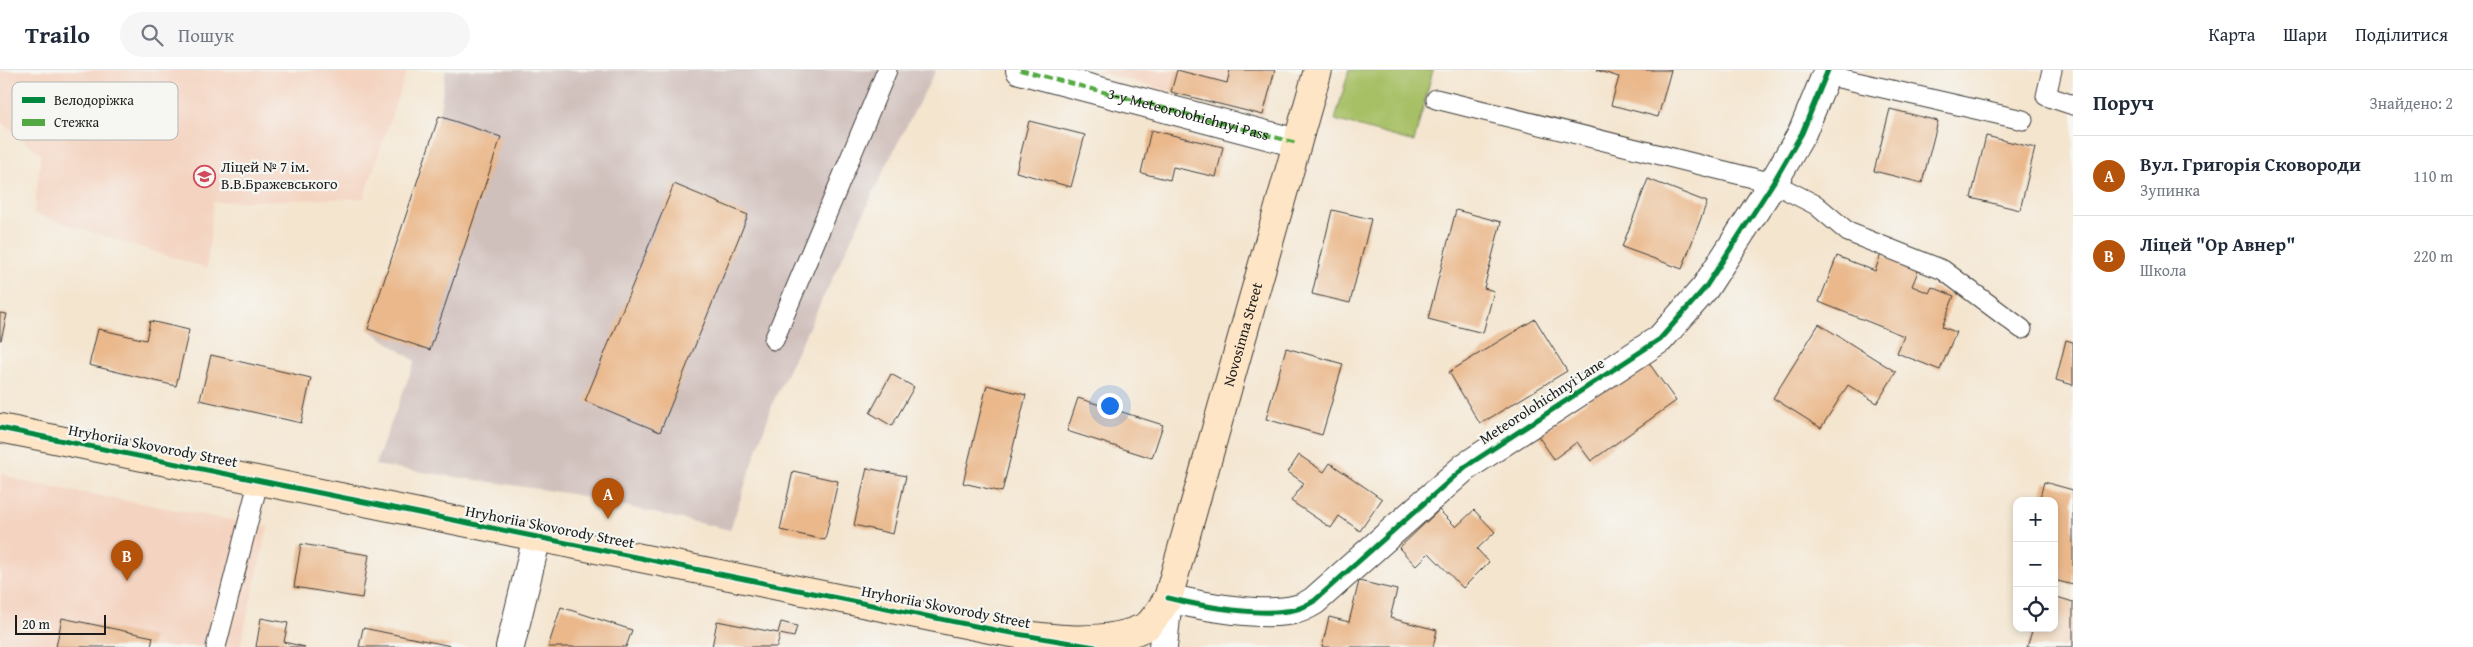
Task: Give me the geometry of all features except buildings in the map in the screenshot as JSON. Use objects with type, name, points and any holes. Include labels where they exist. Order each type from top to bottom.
[{"type":"street","name":"3-y Meteorolohichnyi Pass","points":[[1020,70],[1297,143]]},
{"type":"street","name":"Novosinna Street","points":[[1156,636],[1318,70]]},
{"type":"street","name":"Meteorolohichnyi Lane","points":[[1168,598],[1206,607],[1274,612],[1297,609],[1314,601],[1465,467],[1660,339],[1705,288],[1773,183],[1802,134],[1827,73]]},
{"type":"street","name":"Hryhoriia Skovorody Street","points":[[0,428],[259,479],[1000,631],[1090,646],[1133,635],[1156,636]]},
{"type":"street","points":[[510,647],[537,537]]},
{"type":"lane","points":[[774,340],[887,70]]},
{"type":"lane","points":[[2052,70],[2046,96],[2073,105]]},
{"type":"lane","points":[[1827,73],[2023,120]]},
{"type":"lane","points":[[1436,98],[1773,183],[1816,205],[1848,232],[1944,270],[2022,329]]},
{"type":"lane","points":[[216,647],[259,479]]},
{"type":"shaded area","name":"Ліцей № 7 ім. В.В.Бражевського","points":[[0,70],[407,70],[364,198],[213,202],[207,268],[34,214],[41,154],[24,140],[178,140],[178,82],[12,82],[12,131],[0,121]]},
{"type":"shaded area","points":[[446,70],[936,70],[892,154],[774,400],[730,530],[572,494],[375,465],[415,361],[368,329],[439,116]]},
{"type":"shaded area","points":[[1090,70],[1275,70],[1263,115]]},
{"type":"shaded area","points":[[0,473],[25,482],[268,527],[240,647],[0,647]]},
{"type":"green space","points":[[1349,70],[1433,70],[1414,142],[1335,120]]},
{"type":"marked path","points":[[1020,70],[1297,143]]},
{"type":"cycle path","points":[[1168,598],[1251,612],[1284,611],[1308,605],[1465,467],[1660,339],[1705,288],[1773,183],[1802,133],[1828,70]]},
{"type":"cycle path","points":[[0,428],[1000,631],[1095,647]]},
{"type":"place","name":"Ліцей № 7 ім. В.В.Бражевського","points":[[205,176]]},
{"type":"place","name":"Вул. Григорія Сковороди","points":[[608,519]]},
{"type":"place","name":"Ліцей \"Ор Авнер\"","points":[[127,581]]}]
